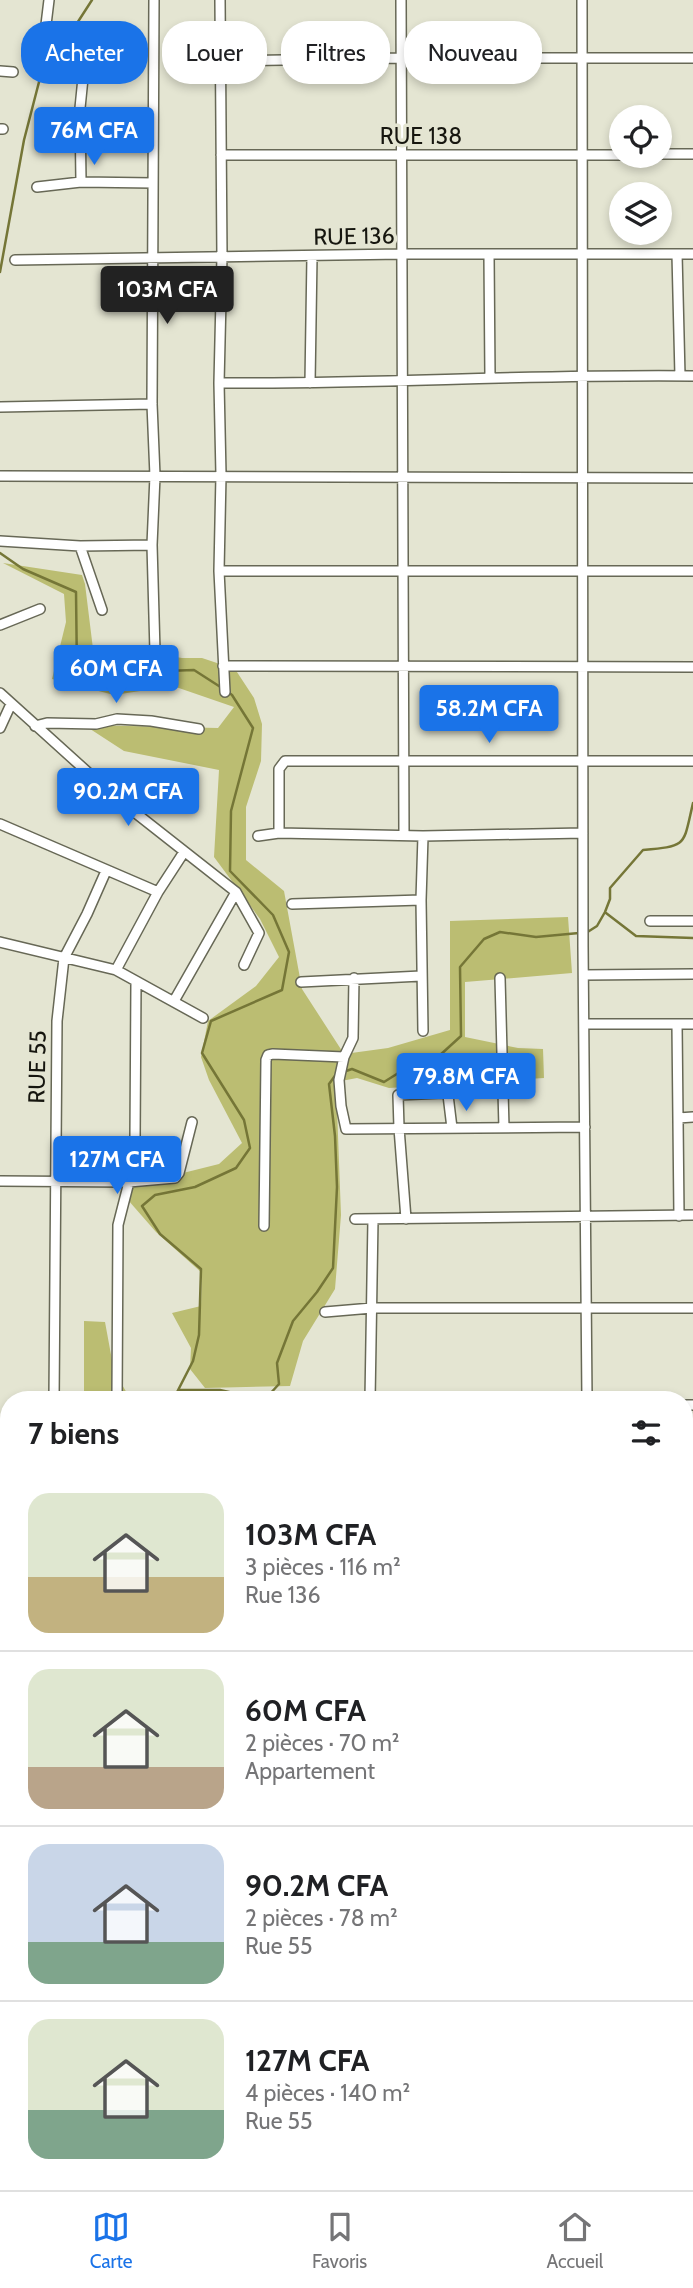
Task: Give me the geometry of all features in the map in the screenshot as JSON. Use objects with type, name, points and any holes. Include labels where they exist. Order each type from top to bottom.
[{"type":"street","points":[[46,21],[49,0]]},
{"type":"street","points":[[154,0],[152,404],[155,476],[152,545],[155,652]]},
{"type":"street","points":[[220,0],[220,21]]},
{"type":"street","points":[[401,0],[404,835]]},
{"type":"street","points":[[582,0],[583,947],[587,1391]]},
{"type":"street","points":[[267,60],[693,58]]},
{"type":"street","points":[[0,71],[13,72]]},
{"type":"street","points":[[81,182],[83,84]]},
{"type":"street","points":[[221,84],[219,571],[225,692]]},
{"type":"street","points":[[80,118],[153,116]]},
{"type":"street","points":[[672,154],[693,154]]},
{"type":"street","name":"RUE 138","points":[[221,155],[609,155]]},
{"type":"street","points":[[37,187],[81,182],[153,183]]},
{"type":"street","name":"RUE 136","points":[[15,260],[402,254],[693,254]]},
{"type":"street","points":[[677,254],[680,376]]},
{"type":"street","points":[[489,255],[490,378]]},
{"type":"street","points":[[310,383],[312,256]]},
{"type":"street","points":[[219,383],[693,376]]},
{"type":"street","points":[[0,407],[152,404]]},
{"type":"street","points":[[0,476],[693,478]]},
{"type":"street","points":[[0,541],[80,546],[152,545]]},
{"type":"street","points":[[80,546],[102,610]]},
{"type":"street","points":[[219,571],[693,571]]},
{"type":"street","points":[[0,625],[40,609]]},
{"type":"street","points":[[223,666],[693,667]]},
{"type":"street","points":[[0,693],[123,804],[236,892],[260,933],[244,965]]},
{"type":"street","points":[[0,728],[11,704]]},
{"type":"street","points":[[35,726],[47,723],[96,724],[117,719],[151,721],[199,729]]},
{"type":"street","points":[[279,833],[279,769],[285,761],[693,761]]},
{"type":"street","points":[[0,824],[158,892]]},
{"type":"street","points":[[258,836],[279,833],[423,836],[583,833]]},
{"type":"street","points":[[423,836],[423,1031]]},
{"type":"street","points":[[116,970],[158,892],[184,852]]},
{"type":"street","name":"RUE 55","points":[[54,1391],[57,1021],[64,958],[106,870]]},
{"type":"street","points":[[174,1001],[236,892]]},
{"type":"street","points":[[292,904],[421,900]]},
{"type":"street","points":[[650,921],[693,921]]},
{"type":"street","points":[[0,942],[116,970],[203,1018]]},
{"type":"street","points":[[584,975],[693,974]]},
{"type":"street","points":[[301,982],[421,976]]},
{"type":"street","points":[[354,978],[353,1038],[344,1057],[340,1080],[344,1126],[349,1130],[585,1127]]},
{"type":"street","points":[[500,978],[504,1128]]},
{"type":"street","points":[[117,1391],[118,1225],[129,1182],[135,1140],[136,982]]},
{"type":"street","points":[[584,1024],[693,1024]]},
{"type":"street","points":[[677,1024],[679,1216]]},
{"type":"street","points":[[264,1227],[268,1055],[344,1057]]},
{"type":"street","points":[[406,1219],[398,1095],[444,1093],[450,1099],[452,1128]]},
{"type":"street","points":[[678,1118],[693,1118]]},
{"type":"street","points":[[0,1181],[129,1182],[175,1178],[179,1173],[192,1122]]},
{"type":"street","points":[[355,1219],[693,1215]]},
{"type":"street","points":[[370,1391],[373,1219]]},
{"type":"street","points":[[326,1312],[372,1308],[693,1308]]},
{"type":"green space","points":[[3,563],[82,575],[94,657],[157,654],[202,658],[235,669],[254,698],[262,724],[261,761],[246,807],[246,860],[284,891],[302,989],[344,1054],[388,1048],[450,1030],[450,921],[568,917],[572,973],[465,982],[465,1037],[518,1048],[543,1049],[544,1078],[389,1088],[357,1078],[336,1082],[341,1215],[335,1289],[303,1341],[290,1386],[205,1388],[190,1369],[191,1348],[172,1313],[201,1306],[202,1273],[156,1232],[128,1200],[137,1179],[175,1175],[219,1164],[242,1143],[209,1080],[201,1057],[208,1021],[256,986],[279,957],[260,919],[214,857],[219,770],[124,751],[84,725],[218,728],[234,707],[173,686],[114,695],[52,679],[66,622],[64,594]]},
{"type":"green space","points":[[84,1321],[105,1322],[114,1371],[126,1391],[84,1391]]},
{"type":"waterway","points":[[0,272],[24,140],[39,82],[92,0]]},
{"type":"waterway","points":[[0,553],[23,569],[76,592],[77,674],[194,670],[222,688]]},
{"type":"waterway","points":[[178,1391],[193,1361],[199,1335],[201,1269],[160,1234],[142,1206],[155,1195],[195,1187],[236,1168],[250,1148],[244,1120],[202,1053],[211,1021],[282,990],[289,952],[273,915],[230,871],[231,811],[253,728],[228,692]]},
{"type":"waterway","points":[[586,933],[597,926],[605,912],[610,899],[610,888],[643,850],[668,847],[681,841],[685,836],[693,803]]},
{"type":"waterway","points":[[606,913],[636,936],[693,938]]},
{"type":"waterway","points":[[343,1072],[352,1069],[384,1082],[400,1072],[416,1077],[461,1036],[460,967],[484,939],[500,932],[536,937],[579,933]]},
{"type":"waterway","points":[[273,1391],[279,1384],[277,1363],[293,1321],[333,1268],[337,1187],[329,1084],[337,1073]]},
{"type":"waterway","points":[[179,1390],[224,1391]]}]
